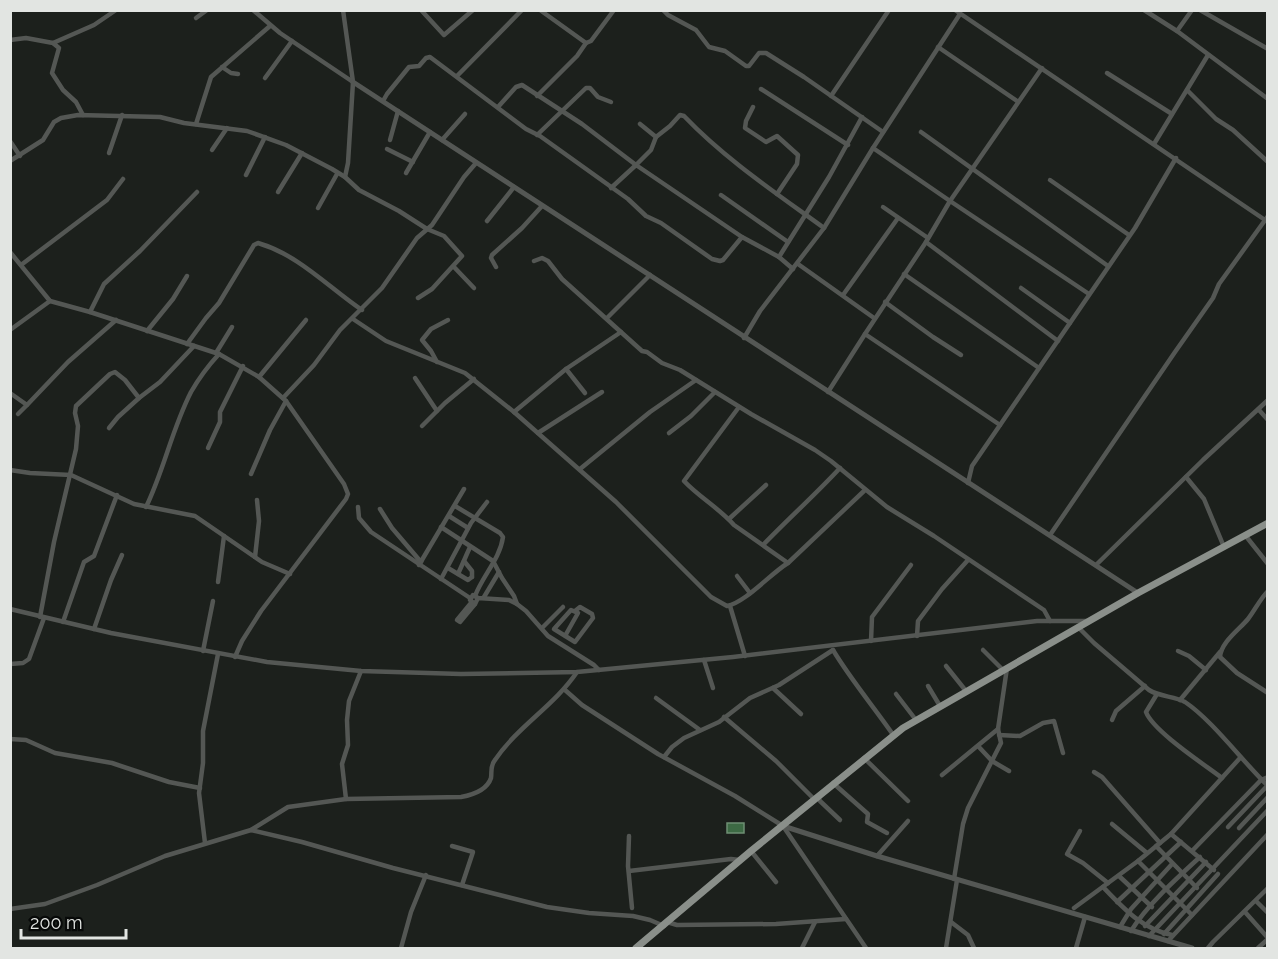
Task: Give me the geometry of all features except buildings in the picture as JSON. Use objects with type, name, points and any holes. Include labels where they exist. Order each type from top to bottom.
[{"type":"main road","points":[[639,947],[833,783],[916,720],[1138,593],[1268,523]]},
{"type":"street","points":[[53,43],[94,25],[116,10]]},
{"type":"street","points":[[196,18],[207,10]]},
{"type":"street","points":[[253,10],[270,26],[353,82],[1138,593]]},
{"type":"street","points":[[343,10],[353,82],[348,163],[345,177]]},
{"type":"street","points":[[421,10],[444,35],[473,10]]},
{"type":"street","points":[[457,76],[522,10]]},
{"type":"street","points":[[540,10],[586,43]]},
{"type":"street","points":[[537,96],[577,56],[614,10]]},
{"type":"street","points":[[663,10],[696,30],[709,47],[725,51],[746,66],[749,66],[759,53],[766,53],[883,132]]},
{"type":"street","points":[[831,96],[889,10]]},
{"type":"street","points":[[1144,10],[1268,99]]},
{"type":"street","points":[[1177,32],[1192,10]]},
{"type":"street","points":[[1200,10],[1268,49]]},
{"type":"street","points":[[744,338],[760,311],[824,228],[958,12],[1266,219],[1050,535]]},
{"type":"street","points":[[196,124],[211,77],[270,26]]},
{"type":"street","points":[[10,40],[26,38],[53,43],[59,48],[52,73],[63,90],[76,102],[83,115]]},
{"type":"street","points":[[265,78],[292,41]]},
{"type":"street","points":[[938,47],[1017,101]]},
{"type":"street","points":[[1154,144],[1208,55]]},
{"type":"street","points":[[383,101],[409,67],[419,66],[429,57],[526,129],[631,201],[646,216],[661,223],[717,261],[723,260],[741,237]]},
{"type":"street","points":[[222,67],[231,74],[238,74]]},
{"type":"street","points":[[828,392],[950,201],[1042,68]]},
{"type":"street","points":[[1107,73],[1172,114]]},
{"type":"street","points":[[498,107],[516,87],[522,85],[741,237],[778,257],[794,269]]},
{"type":"street","points":[[537,135],[586,88],[590,88],[598,97],[611,102]]},
{"type":"street","points":[[761,89],[848,145]]},
{"type":"street","points":[[1187,90],[1216,119],[1239,135],[1268,162]]},
{"type":"street","points":[[753,107],[745,128],[765,142],[777,136],[798,154],[797,164],[777,194]]},
{"type":"street","points":[[390,140],[398,111]]},
{"type":"street","points":[[442,140],[465,114]]},
{"type":"street","points":[[10,162],[42,140],[54,123],[61,118],[83,115],[160,117],[265,137],[302,153],[345,177],[359,190],[427,229],[444,236],[462,256],[428,293],[418,298]]},
{"type":"street","points":[[109,153],[122,115]]},
{"type":"street","points":[[611,188],[651,150],[656,137],[680,115],[777,194],[824,228]]},
{"type":"street","points":[[778,257],[848,145],[862,117]]},
{"type":"street","points":[[640,124],[656,137]]},
{"type":"street","points":[[213,150],[227,128]]},
{"type":"street","points":[[406,173],[430,132]]},
{"type":"street","points":[[921,132],[1108,266]]},
{"type":"street","points":[[246,175],[265,137]]},
{"type":"street","points":[[10,141],[20,156]]},
{"type":"street","points":[[873,148],[1089,294]]},
{"type":"street","points":[[387,149],[413,162]]},
{"type":"street","points":[[278,192],[302,153]]},
{"type":"street","points":[[968,483],[972,466],[1129,235],[1176,158]]},
{"type":"street","points":[[251,474],[285,400],[340,330],[362,310],[392,276],[417,238],[432,225],[476,163]]},
{"type":"street","points":[[318,208],[337,174]]},
{"type":"street","points":[[21,265],[107,200],[123,179]]},
{"type":"street","points":[[1050,180],[1129,235]]},
{"type":"street","points":[[487,221],[514,187]]},
{"type":"street","points":[[90,312],[104,284],[140,251],[197,192]]},
{"type":"street","points":[[721,195],[788,242]]},
{"type":"street","points":[[496,267],[491,258],[492,255],[542,206]]},
{"type":"street","points":[[883,207],[1058,341]]},
{"type":"street","points":[[843,295],[898,218]]},
{"type":"street","points":[[187,344],[219,303],[254,245],[258,243],[283,252],[327,282],[339,294],[362,310]]},
{"type":"street","points":[[10,252],[40,292],[50,301],[218,353],[260,377],[285,400],[344,484],[348,494],[253,622],[235,657]]},
{"type":"street","points":[[534,261],[542,258],[548,261],[562,279],[642,351],[680,370],[803,442],[840,468],[887,507],[1044,610],[1050,621]]},
{"type":"street","points":[[10,262],[16,259]]},
{"type":"street","points":[[798,264],[874,318]]},
{"type":"street","points":[[454,267],[474,288]]},
{"type":"street","points":[[904,274],[1039,368]]},
{"type":"street","points":[[607,318],[650,275]]},
{"type":"street","points":[[147,331],[173,299],[187,276]]},
{"type":"street","points":[[1021,288],[1070,322]]},
{"type":"street","points":[[10,330],[50,301]]},
{"type":"street","points":[[885,302],[961,355]]},
{"type":"street","points":[[353,319],[386,341],[465,373],[474,379],[580,469],[719,603],[730,606],[750,593],[788,563],[864,490]]},
{"type":"street","points":[[18,414],[76,355],[116,320]]},
{"type":"street","points":[[260,377],[306,320]]},
{"type":"street","points":[[437,362],[422,340],[430,329],[448,320]]},
{"type":"street","points":[[146,507],[159,480],[178,423],[191,393],[218,353],[232,327]]},
{"type":"street","points":[[514,412],[566,369],[621,332]]},
{"type":"street","points":[[865,334],[1000,425]]},
{"type":"street","points":[[109,428],[139,398],[160,382],[194,346]]},
{"type":"street","points":[[208,448],[220,422],[220,412],[243,366]]},
{"type":"street","points":[[566,369],[585,393]]},
{"type":"street","points":[[10,664],[23,663],[28,660],[42,617],[54,542],[71,475],[78,433],[76,406],[115,372],[125,380],[139,398]]},
{"type":"street","points":[[415,378],[437,411]]},
{"type":"street","points":[[422,426],[474,379]]},
{"type":"street","points":[[580,469],[643,418],[696,380]]},
{"type":"street","points":[[538,433],[602,392]]},
{"type":"street","points":[[669,433],[691,416],[715,392]]},
{"type":"street","points":[[10,393],[27,405]]},
{"type":"street","points":[[1096,566],[1185,477],[1268,400]]},
{"type":"street","points":[[739,406],[684,481],[729,518],[734,525],[788,563]]},
{"type":"street","points":[[1259,410],[1268,420]]},
{"type":"street","points":[[763,545],[840,468]]},
{"type":"street","points":[[10,470],[71,475],[146,507],[195,516],[255,557],[288,576]]},
{"type":"street","points":[[1185,477],[1204,499],[1224,547]]},
{"type":"street","points":[[729,518],[766,485]]},
{"type":"street","points":[[420,563],[464,489]]},
{"type":"street","points":[[63,622],[84,562],[94,556],[117,495]]},
{"type":"street","points":[[255,557],[259,521],[257,500]]},
{"type":"street","points":[[441,579],[468,528],[487,502]]},
{"type":"street","points":[[455,506],[502,535],[500,550],[481,582],[475,599]]},
{"type":"street","points":[[358,507],[359,518],[371,532],[475,599],[508,600],[517,604],[548,636],[594,664],[599,670]]},
{"type":"street","points":[[380,509],[420,563]]},
{"type":"street","points":[[449,516],[468,528]]},
{"type":"street","points":[[441,528],[493,561],[517,604]]},
{"type":"street","points":[[218,582],[224,536]]},
{"type":"street","points":[[1245,536],[1268,564]]},
{"type":"street","points":[[458,574],[470,547]]},
{"type":"street","points":[[94,629],[122,555]]},
{"type":"street","points":[[917,636],[918,621],[968,560]]},
{"type":"street","points":[[448,568],[469,581],[472,571],[464,561]]},
{"type":"street","points":[[871,641],[872,617],[910,565]]},
{"type":"street","points":[[459,621],[499,572]]},
{"type":"street","points":[[737,576],[750,593]]},
{"type":"street","points":[[472,577],[481,582]]},
{"type":"street","points":[[1180,700],[1248,619],[1268,591]]},
{"type":"street","points":[[203,651],[213,601]]},
{"type":"street","points":[[730,606],[745,656]]},
{"type":"street","points":[[542,628],[563,607]]},
{"type":"street","points":[[580,608],[593,615],[575,642],[554,629],[558,626],[570,611],[580,608]]},
{"type":"street","points":[[10,609],[94,629],[235,657],[361,671],[461,674],[577,672],[831,648],[871,641],[1050,621],[1089,621]]},
{"type":"street","points":[[565,636],[578,613],[575,611]]},
{"type":"street","points":[[550,622],[580,635]]},
{"type":"street","points":[[1079,627],[1094,643],[1145,686],[1157,694],[1180,700],[1210,725],[1267,786],[1228,826]]},
{"type":"street","points":[[664,757],[677,743],[724,717],[750,698],[773,688],[831,648]]},
{"type":"street","points":[[831,648],[894,735]]},
{"type":"street","points":[[946,948],[963,824],[968,808],[1001,743],[998,729],[1005,669],[983,650]]},
{"type":"street","points":[[1178,651],[1189,656],[1206,670]]},
{"type":"street","points":[[1220,652],[1220,657],[1237,673],[1268,693]]},
{"type":"street","points":[[205,843],[200,802],[204,724],[218,654]]},
{"type":"street","points":[[704,660],[713,688]]},
{"type":"street","points":[[946,666],[966,691]]},
{"type":"street","points":[[346,799],[342,764],[348,745],[349,701],[361,671]]},
{"type":"street","points":[[10,909],[45,904],[97,885],[165,855],[250,830],[288,807],[346,799],[455,797],[475,793],[487,786],[493,763],[516,734],[566,690],[577,672]]},
{"type":"street","points":[[928,686],[940,706]]},
{"type":"street","points":[[1112,720],[1116,711],[1145,686]]},
{"type":"street","points":[[773,688],[801,714]]},
{"type":"street","points":[[566,690],[602,718],[664,757],[783,825],[878,856],[1192,948]]},
{"type":"street","points":[[896,694],[916,720]]},
{"type":"street","points":[[1157,694],[1146,712],[1147,716],[1158,729],[1222,778]]},
{"type":"street","points":[[656,698],[700,730]]},
{"type":"street","points":[[724,717],[776,760],[840,820]]},
{"type":"street","points":[[999,735],[1020,736],[1043,723],[1054,721],[1063,753]]},
{"type":"street","points":[[942,775],[998,729]]},
{"type":"street","points":[[10,739],[26,740],[56,753],[112,763],[162,780],[200,788]]},
{"type":"street","points":[[978,746],[993,761],[1009,771]]},
{"type":"street","points":[[864,758],[909,801]]},
{"type":"street","points":[[1074,908],[1119,876],[1171,834],[1240,758]]},
{"type":"street","points":[[1094,772],[1102,777],[1172,864],[1209,901]]},
{"type":"street","points":[[1192,850],[1261,780],[1268,777]]},
{"type":"street","points":[[833,783],[868,814],[867,822],[887,833]]},
{"type":"street","points":[[1239,828],[1268,797]]},
{"type":"street","points":[[1149,936],[1268,810]]},
{"type":"street","points":[[878,856],[908,821]]},
{"type":"street","points":[[1112,824],[1147,854]]},
{"type":"street","points":[[783,825],[866,948]]},
{"type":"street","points":[[250,830],[560,910],[633,916],[676,925],[815,922],[846,919]]},
{"type":"street","points":[[1080,831],[1067,854],[1083,863],[1137,921],[1164,934],[1172,935]]},
{"type":"street","points":[[1171,834],[1213,868],[1225,881]]},
{"type":"street","points":[[1168,941],[1192,915],[1209,901],[1268,834]]},
{"type":"street","points":[[629,836],[632,908]]},
{"type":"street","points":[[1117,902],[1181,842]]},
{"type":"street","points":[[452,846],[473,852],[462,885]]},
{"type":"street","points":[[751,851],[776,882]]},
{"type":"street","points":[[1131,931],[1137,921],[1200,857]]},
{"type":"street","points":[[629,871],[731,859],[740,860]]},
{"type":"street","points":[[1138,861],[1192,915]]},
{"type":"street","points":[[1146,926],[1206,862]]},
{"type":"street","points":[[1120,927],[1128,912],[1172,864]]},
{"type":"street","points":[[1164,934],[1218,874]]},
{"type":"street","points":[[401,948],[411,912],[426,875]]},
{"type":"street","points":[[1119,876],[1170,926]]},
{"type":"street","points":[[1208,948],[1268,888]]},
{"type":"street","points":[[1256,901],[1268,913]]},
{"type":"street","points":[[1245,912],[1267,940],[1258,948]]},
{"type":"street","points":[[1076,948],[1085,917]]},
{"type":"street","points":[[802,948],[815,922]]},
{"type":"street","points":[[951,922],[968,935],[974,948]]},
{"type":"shaded area","points":[[727,823],[744,823],[744,833],[727,833]]}]
